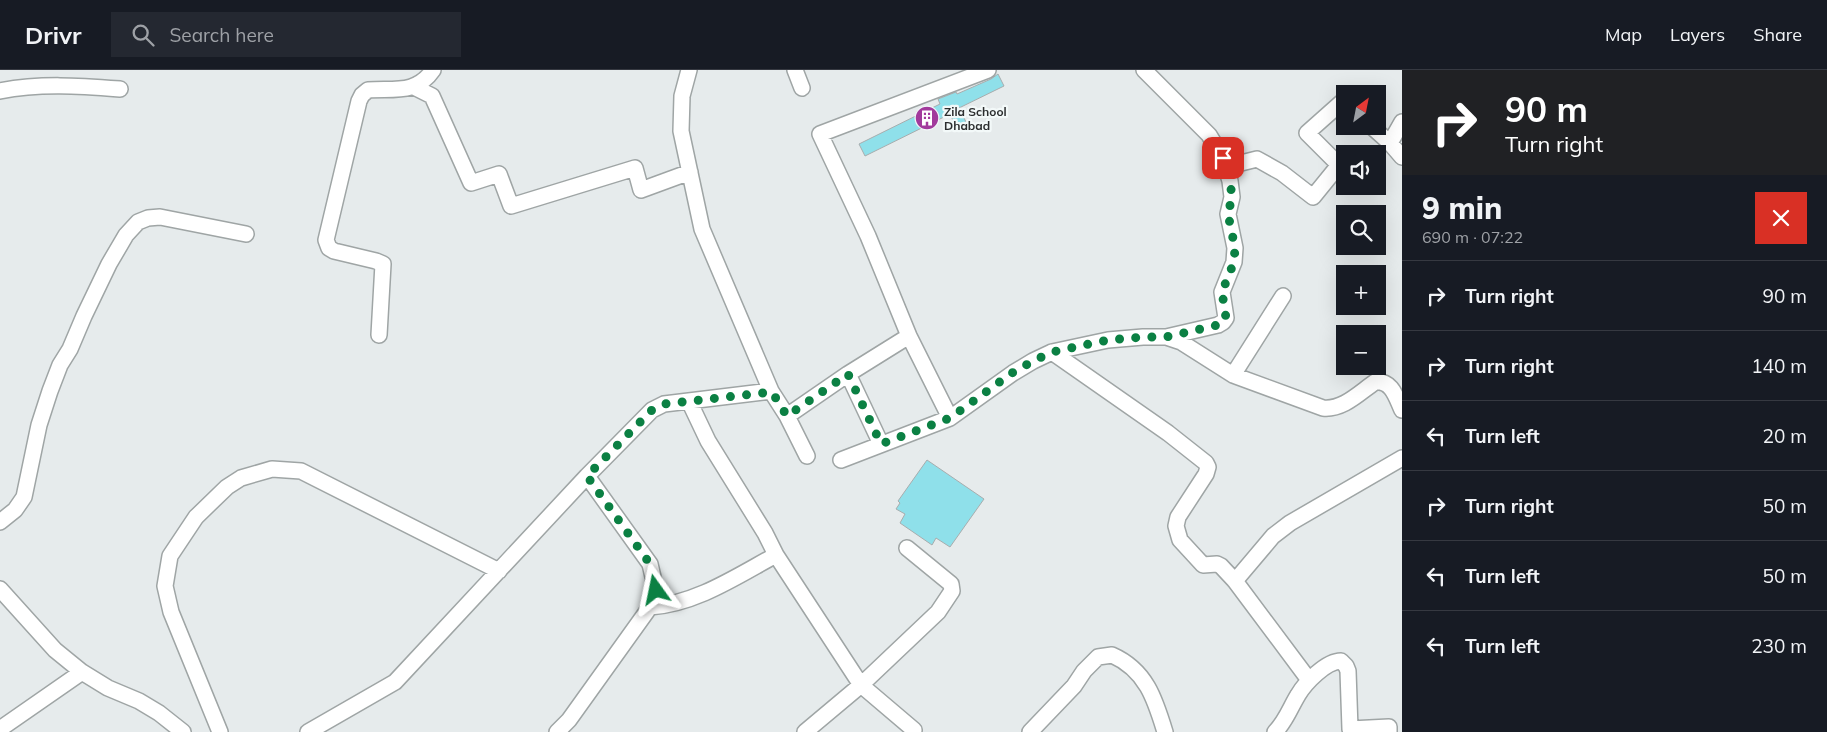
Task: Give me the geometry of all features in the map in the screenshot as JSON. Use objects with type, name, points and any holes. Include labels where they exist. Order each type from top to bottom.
[{"type":"street","points":[[379,335],[383,264],[376,260],[328,248],[326,240],[362,95],[368,90],[414,87],[421,83],[433,70]]},
{"type":"street","points":[[690,70],[682,96],[681,131],[702,229],[772,392],[787,416],[806,456]]},
{"type":"street","points":[[796,70],[802,88]]},
{"type":"street","points":[[950,418],[909,336],[868,236],[820,134],[988,70]]},
{"type":"street","points":[[841,460],[950,418],[1012,373],[1052,352],[1108,340],[1166,337],[1218,325],[1223,322],[1226,318],[1222,292],[1232,268],[1235,248],[1228,214],[1232,197],[1230,181],[1223,158],[1208,135],[1144,70]]},
{"type":"street","points":[[0,91],[72,85],[120,89]]},
{"type":"street","points":[[414,87],[432,96],[471,183],[499,174],[511,206],[635,168],[641,190],[690,172]]},
{"type":"street","points":[[1225,167],[1257,158],[1282,173],[1313,197],[1339,165],[1307,133],[1336,106]]},
{"type":"street","points":[[1390,144],[1402,122]]},
{"type":"street","points":[[1380,135],[1402,157]]},
{"type":"street","points":[[0,522],[15,510],[24,497],[39,425],[60,365],[70,349],[109,264],[126,235],[138,222],[148,218],[160,217],[246,234]]},
{"type":"street","points":[[1233,374],[1283,296]]},
{"type":"street","points":[[787,416],[848,374],[909,336]]},
{"type":"street","points":[[1166,337],[1182,342],[1233,374],[1323,408],[1332,409],[1340,407],[1375,382],[1396,382],[1402,410]]},
{"type":"street","points":[[1052,352],[1168,433],[1206,463],[1208,467],[1206,474],[1178,517],[1176,526],[1180,540],[1203,565],[1217,564],[1235,581],[1309,680]]},
{"type":"street","points":[[848,374],[881,444]]},
{"type":"street","points":[[308,732],[395,682],[587,476],[652,410],[664,404],[772,392]]},
{"type":"street","points":[[689,401],[708,441],[765,533],[776,555],[861,685],[914,730]]},
{"type":"street","points":[[1235,581],[1273,536],[1290,523],[1402,458]]},
{"type":"street","points":[[220,732],[171,612],[165,586],[170,556],[196,517],[227,487],[241,478],[272,469],[301,471],[499,571]]},
{"type":"street","points":[[557,732],[569,720],[650,606],[656,590],[650,564],[587,476]]},
{"type":"street","points":[[805,732],[861,685],[938,612],[952,591],[951,584],[907,548]]},
{"type":"street","points":[[650,606],[668,606],[705,592],[776,555]]},
{"type":"street","points":[[0,588],[56,650],[82,672],[108,688],[139,700],[183,732]]},
{"type":"street","points":[[1030,732],[1074,686],[1084,671],[1098,657],[1112,655],[1134,668],[1146,684],[1158,709],[1165,732]]},
{"type":"street","points":[[1275,732],[1284,723],[1298,694],[1309,680],[1335,661],[1344,662],[1348,671],[1350,729],[1389,727],[1389,732]]},
{"type":"street","points":[[0,729],[82,672]]},
{"type":"building","name":"Zila School Dhabad","points":[[998,74],[1004,86],[959,108],[966,122],[956,127],[950,114],[865,156],[859,144],[940,104],[938,99],[956,92],[957,94]]},
{"type":"building","points":[[927,460],[984,499],[950,547],[936,538],[932,545],[900,523],[905,514],[896,509],[900,503],[898,501]]},
{"type":"place","name":"Zila School Dhabad","points":[[927,118]]},
{"type":"route","points":[[656,590],[650,564],[587,476],[652,410],[664,404],[772,392],[787,416],[848,374],[881,444],[950,418],[1012,373],[1052,352],[1108,340],[1166,337],[1218,325],[1226,318],[1222,292],[1223,285],[1230,274],[1234,262],[1235,248],[1228,214],[1232,197],[1230,181],[1223,158]]}]
